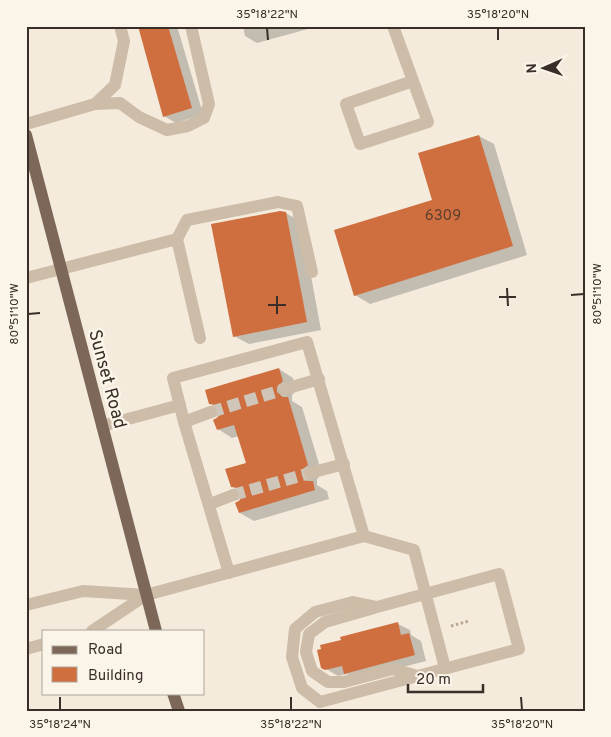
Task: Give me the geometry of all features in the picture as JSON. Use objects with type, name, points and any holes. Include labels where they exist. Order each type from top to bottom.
[{"type":"main road","name":"Sunset Road","points":[[26,135],[156,630]]},
{"type":"main road","points":[[174,694],[179,711]]},
{"type":"street","points":[[95,104],[115,85],[124,41],[120,26]]},
{"type":"street","points":[[26,124],[95,104],[120,103],[139,116],[167,130],[188,126],[204,118],[209,104],[191,26]]},
{"type":"street","points":[[394,26],[428,122],[360,144],[346,104],[413,81]]},
{"type":"street","points":[[200,338],[178,240],[187,220],[278,202],[297,206],[312,272]]},
{"type":"street","points":[[26,278],[178,240]]},
{"type":"street","points":[[229,573],[184,422],[173,378],[307,342],[364,536]]},
{"type":"street","points":[[285,389],[318,379]]},
{"type":"street","points":[[102,426],[180,405]]},
{"type":"street","points":[[184,422],[211,412]]},
{"type":"street","points":[[310,473],[344,464]]},
{"type":"street","points":[[210,504],[233,495]]},
{"type":"street","points":[[26,605],[83,591],[146,595],[364,536],[414,550],[445,668]]},
{"type":"street","points":[[377,607],[352,602],[316,612],[295,629],[292,657],[302,688],[320,702],[519,649],[499,574],[325,622],[309,634],[306,652],[312,671],[328,682],[344,682],[393,670],[417,675]]},
{"type":"street","points":[[94,630],[146,595]]},
{"type":"street","points":[[26,649],[42,645]]},
{"type":"building","points":[[138,26],[168,26],[192,108],[163,117]]},
{"type":"building","points":[[479,135],[513,246],[354,296],[334,230],[432,200],[418,153]]},
{"type":"building","points":[[280,211],[286,212],[307,322],[233,337],[211,224]]},
{"type":"building","points":[[279,368],[283,381],[277,387],[277,392],[283,397],[288,397],[308,465],[302,470],[302,476],[307,481],[313,481],[315,490],[239,513],[235,503],[240,500],[241,493],[238,488],[231,487],[225,469],[246,463],[234,425],[217,430],[213,420],[218,417],[219,410],[216,405],[209,404],[205,390]]},
{"type":"building","points":[[398,622],[401,635],[409,633],[415,655],[344,674],[342,666],[325,670],[321,668],[317,650],[321,649],[320,645],[341,640],[340,637]]},
{"type":"tunnel","points":[[211,412],[285,389]]},
{"type":"tunnel","points":[[233,495],[310,473]]}]
